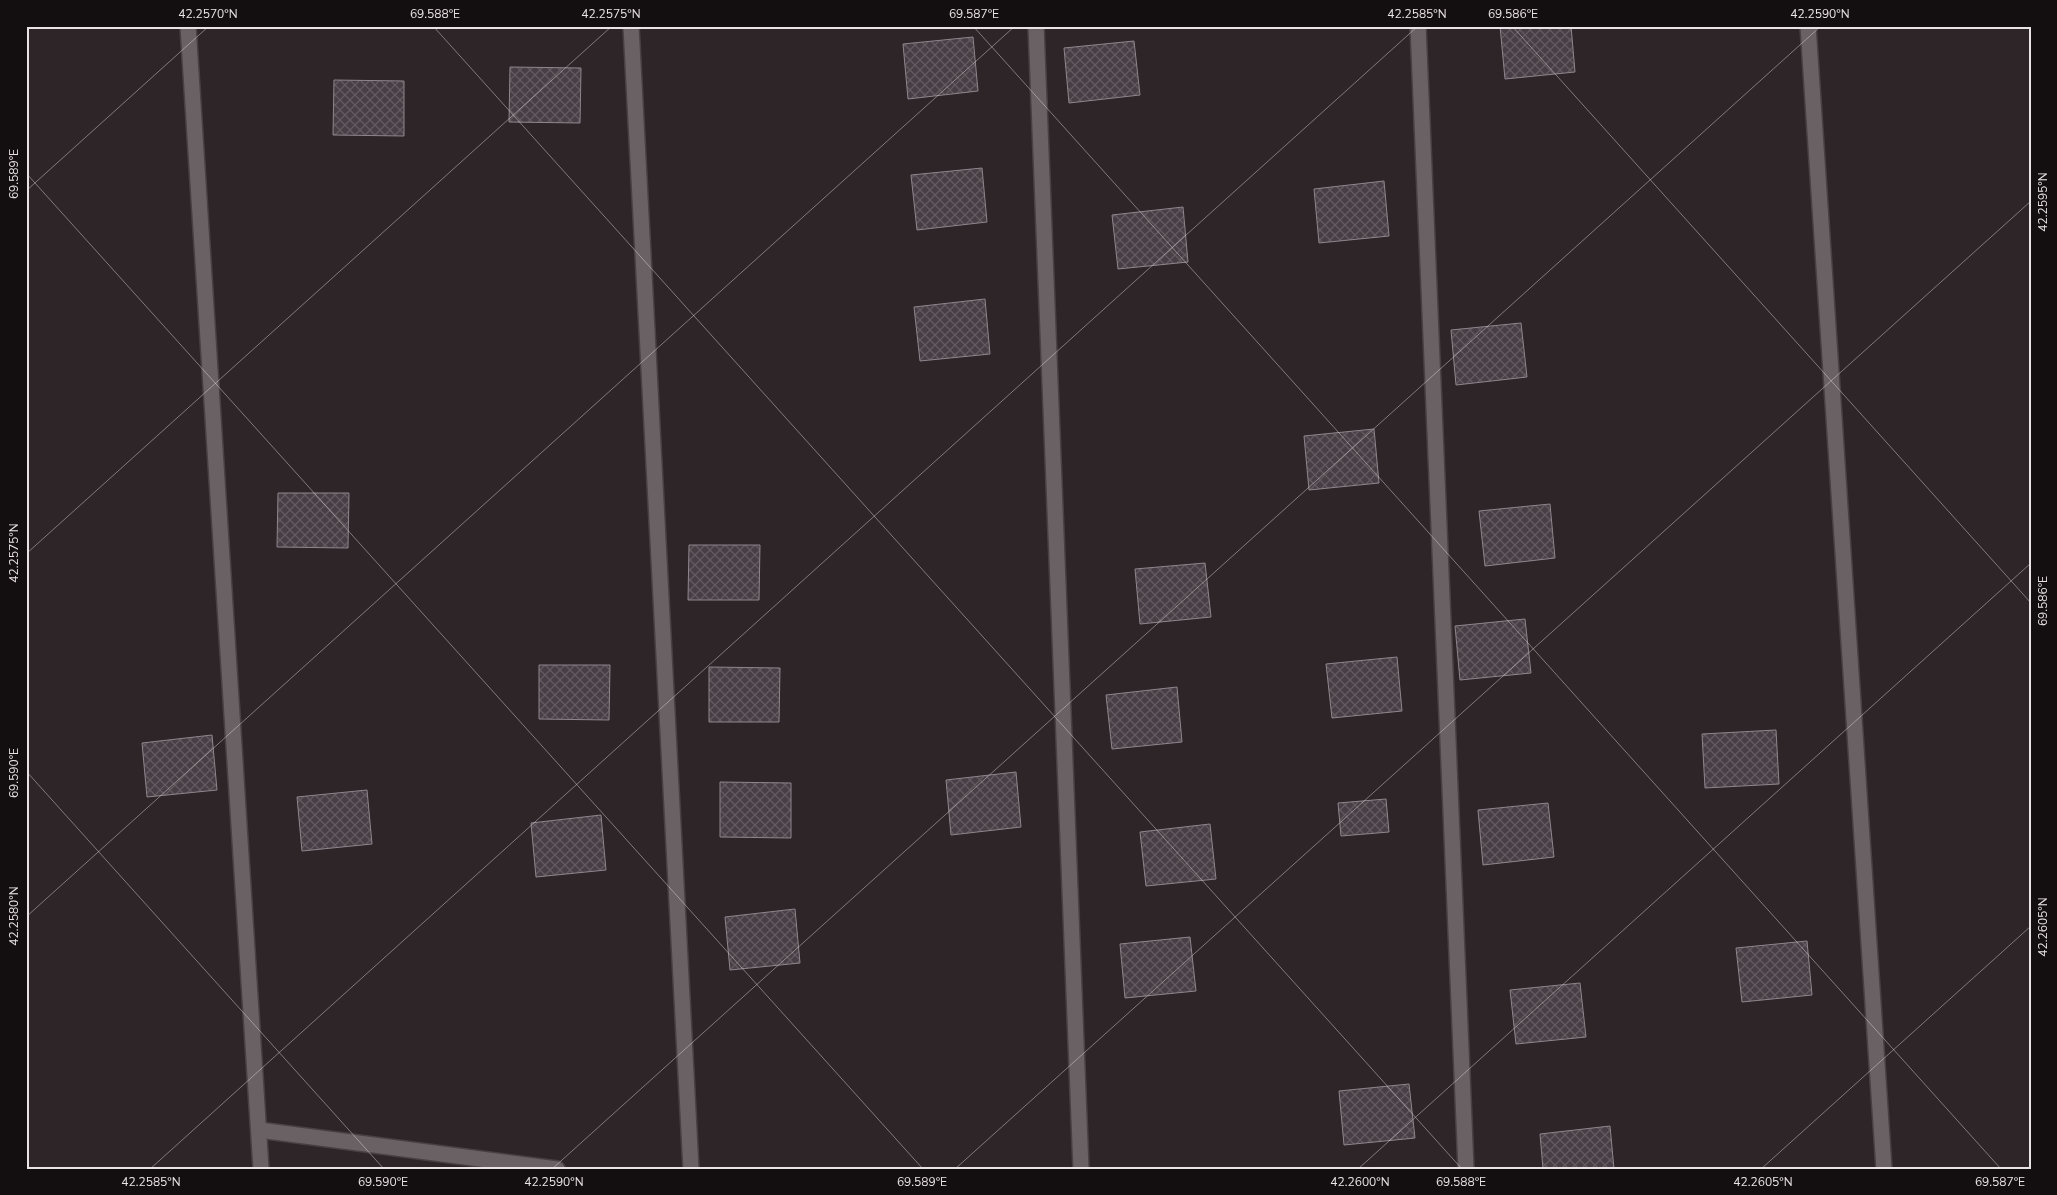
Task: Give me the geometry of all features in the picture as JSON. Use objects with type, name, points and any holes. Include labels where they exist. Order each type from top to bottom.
[{"type":"street","points":[[188,26],[261,1169]]},
{"type":"street","points":[[631,26],[691,1169]]},
{"type":"street","points":[[1036,26],[1081,1169]]},
{"type":"street","points":[[1418,26],[1466,1169]]},
{"type":"street","points":[[1808,26],[1884,1169]]},
{"type":"street","points":[[259,1130],[557,1169]]},
{"type":"building","points":[[1500,26],[1571,26],[1575,72],[1505,79]]},
{"type":"building","points":[[973,37],[978,91],[908,99],[903,44]]},
{"type":"building","points":[[1134,41],[1140,95],[1069,103],[1064,48]]},
{"type":"building","points":[[510,67],[581,68],[580,123],[509,122]]},
{"type":"building","points":[[334,80],[404,81],[404,136],[333,135]]},
{"type":"building","points":[[982,168],[987,222],[917,230],[911,175]]},
{"type":"building","points":[[1384,181],[1389,236],[1319,243],[1314,189]]},
{"type":"building","points":[[1183,207],[1188,262],[1118,269],[1112,215]]},
{"type":"building","points":[[985,299],[990,354],[920,361],[914,307]]},
{"type":"building","points":[[1521,323],[1527,377],[1456,385],[1451,330]]},
{"type":"building","points":[[1374,429],[1379,483],[1309,490],[1304,436]]},
{"type":"building","points":[[278,493],[349,493],[348,548],[277,547]]},
{"type":"building","points":[[1550,504],[1555,558],[1485,566],[1479,511]]},
{"type":"building","points":[[689,545],[760,545],[759,600],[688,600]]},
{"type":"building","points":[[1205,563],[1211,617],[1140,624],[1135,569]]},
{"type":"building","points":[[1525,619],[1531,673],[1460,680],[1455,626]]},
{"type":"building","points":[[1397,657],[1402,711],[1332,718],[1326,664]]},
{"type":"building","points":[[539,665],[610,665],[609,720],[539,719]]},
{"type":"building","points":[[709,667],[780,668],[779,722],[709,722]]},
{"type":"building","points":[[1177,687],[1182,742],[1112,749],[1106,695]]},
{"type":"building","points":[[1776,730],[1779,784],[1705,788],[1702,734]]},
{"type":"building","points":[[212,735],[217,790],[147,797],[142,743]]},
{"type":"building","points":[[1016,772],[1021,827],[951,835],[946,780]]},
{"type":"building","points":[[720,782],[791,783],[791,838],[720,837]]},
{"type":"building","points":[[367,790],[372,844],[302,851],[297,797]]},
{"type":"building","points":[[1386,799],[1389,832],[1341,836],[1338,803]]},
{"type":"building","points":[[1548,803],[1554,857],[1483,865],[1478,810]]},
{"type":"building","points":[[601,815],[606,870],[536,877],[531,823]]},
{"type":"building","points":[[1210,824],[1216,879],[1146,886],[1140,832]]},
{"type":"building","points":[[795,909],[800,963],[730,970],[725,917]]},
{"type":"building","points":[[1190,937],[1196,991],[1125,998],[1120,944]]},
{"type":"building","points":[[1807,941],[1812,995],[1742,1002],[1736,948]]},
{"type":"building","points":[[1580,983],[1586,1037],[1516,1044],[1510,990]]},
{"type":"building","points":[[1409,1084],[1415,1138],[1344,1145],[1339,1091]]},
{"type":"building","points":[[1610,1126],[1614,1169],[1543,1169],[1540,1134]]}]
